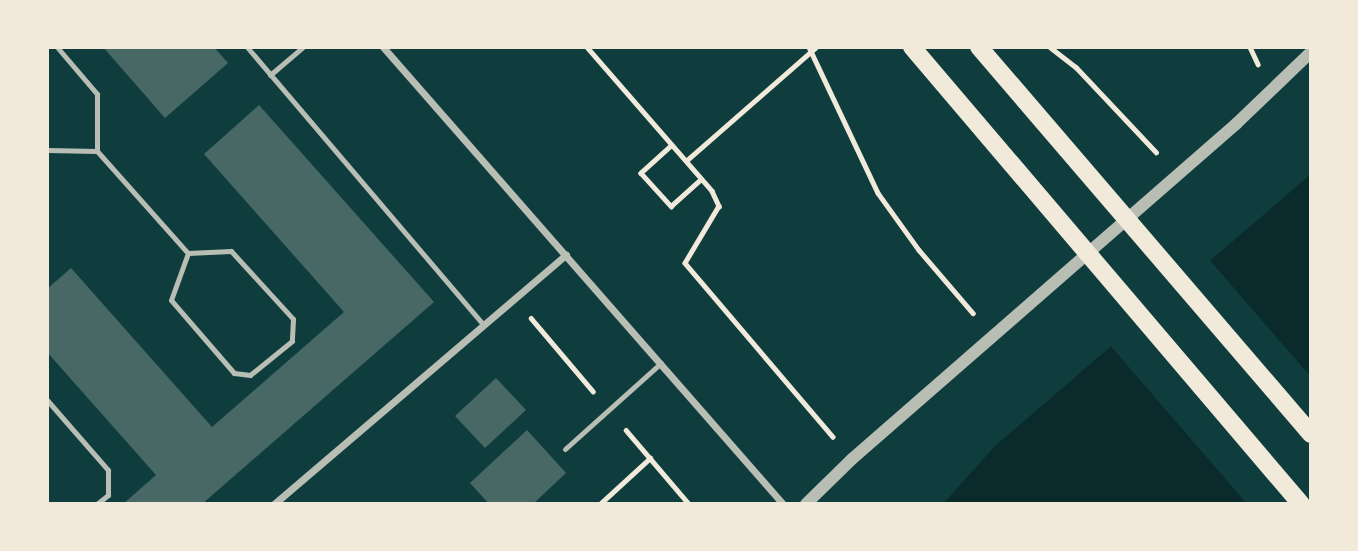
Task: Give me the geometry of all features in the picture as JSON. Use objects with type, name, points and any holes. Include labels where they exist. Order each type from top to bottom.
[{"type":"main road","points":[[912,47],[1301,504]]},
{"type":"main road","points":[[979,47],[1311,434]]},
{"type":"street","points":[[383,47],[783,504]]},
{"type":"street","points":[[806,504],[852,459],[1177,174],[1311,52]]},
{"type":"street","points":[[274,504],[566,255]]},
{"type":"lane","points":[[57,47],[97,94],[97,151],[188,253]]},
{"type":"lane","points":[[247,47],[484,325]]},
{"type":"lane","points":[[270,75],[303,47]]},
{"type":"lane","points":[[47,150],[97,151]]},
{"type":"lane","points":[[231,251],[293,320],[292,341],[250,375],[234,373],[171,300],[188,253],[231,251]]},
{"type":"lane","points":[[565,449],[661,363]]},
{"type":"lane","points":[[47,400],[108,470],[108,495],[97,504]]},
{"type":"path","points":[[587,47],[673,145],[719,206],[685,263],[852,459]]},
{"type":"path","points":[[1050,47],[1076,67],[1177,174]]},
{"type":"path","points":[[686,161],[812,49],[878,193],[919,250],[993,336]]},
{"type":"path","points":[[673,145],[641,173],[671,205],[701,179]]},
{"type":"path","points":[[600,504],[650,458]]},
{"type":"water","points":[[1311,174],[1311,504],[943,504],[995,446]]},
{"type":"pier","points":[[1208,258],[1311,377],[1311,504],[1247,504],[1109,344]]},
{"type":"building","points":[[103,47],[214,47],[228,63],[165,118]]},
{"type":"building","points":[[259,105],[434,302],[202,504],[123,504],[156,475],[47,352],[47,289],[71,268],[212,427],[344,312],[204,154]]},
{"type":"building","points":[[496,378],[526,410],[485,448],[455,416]]},
{"type":"building","points":[[527,430],[566,473],[533,504],[489,504],[470,483]]}]
